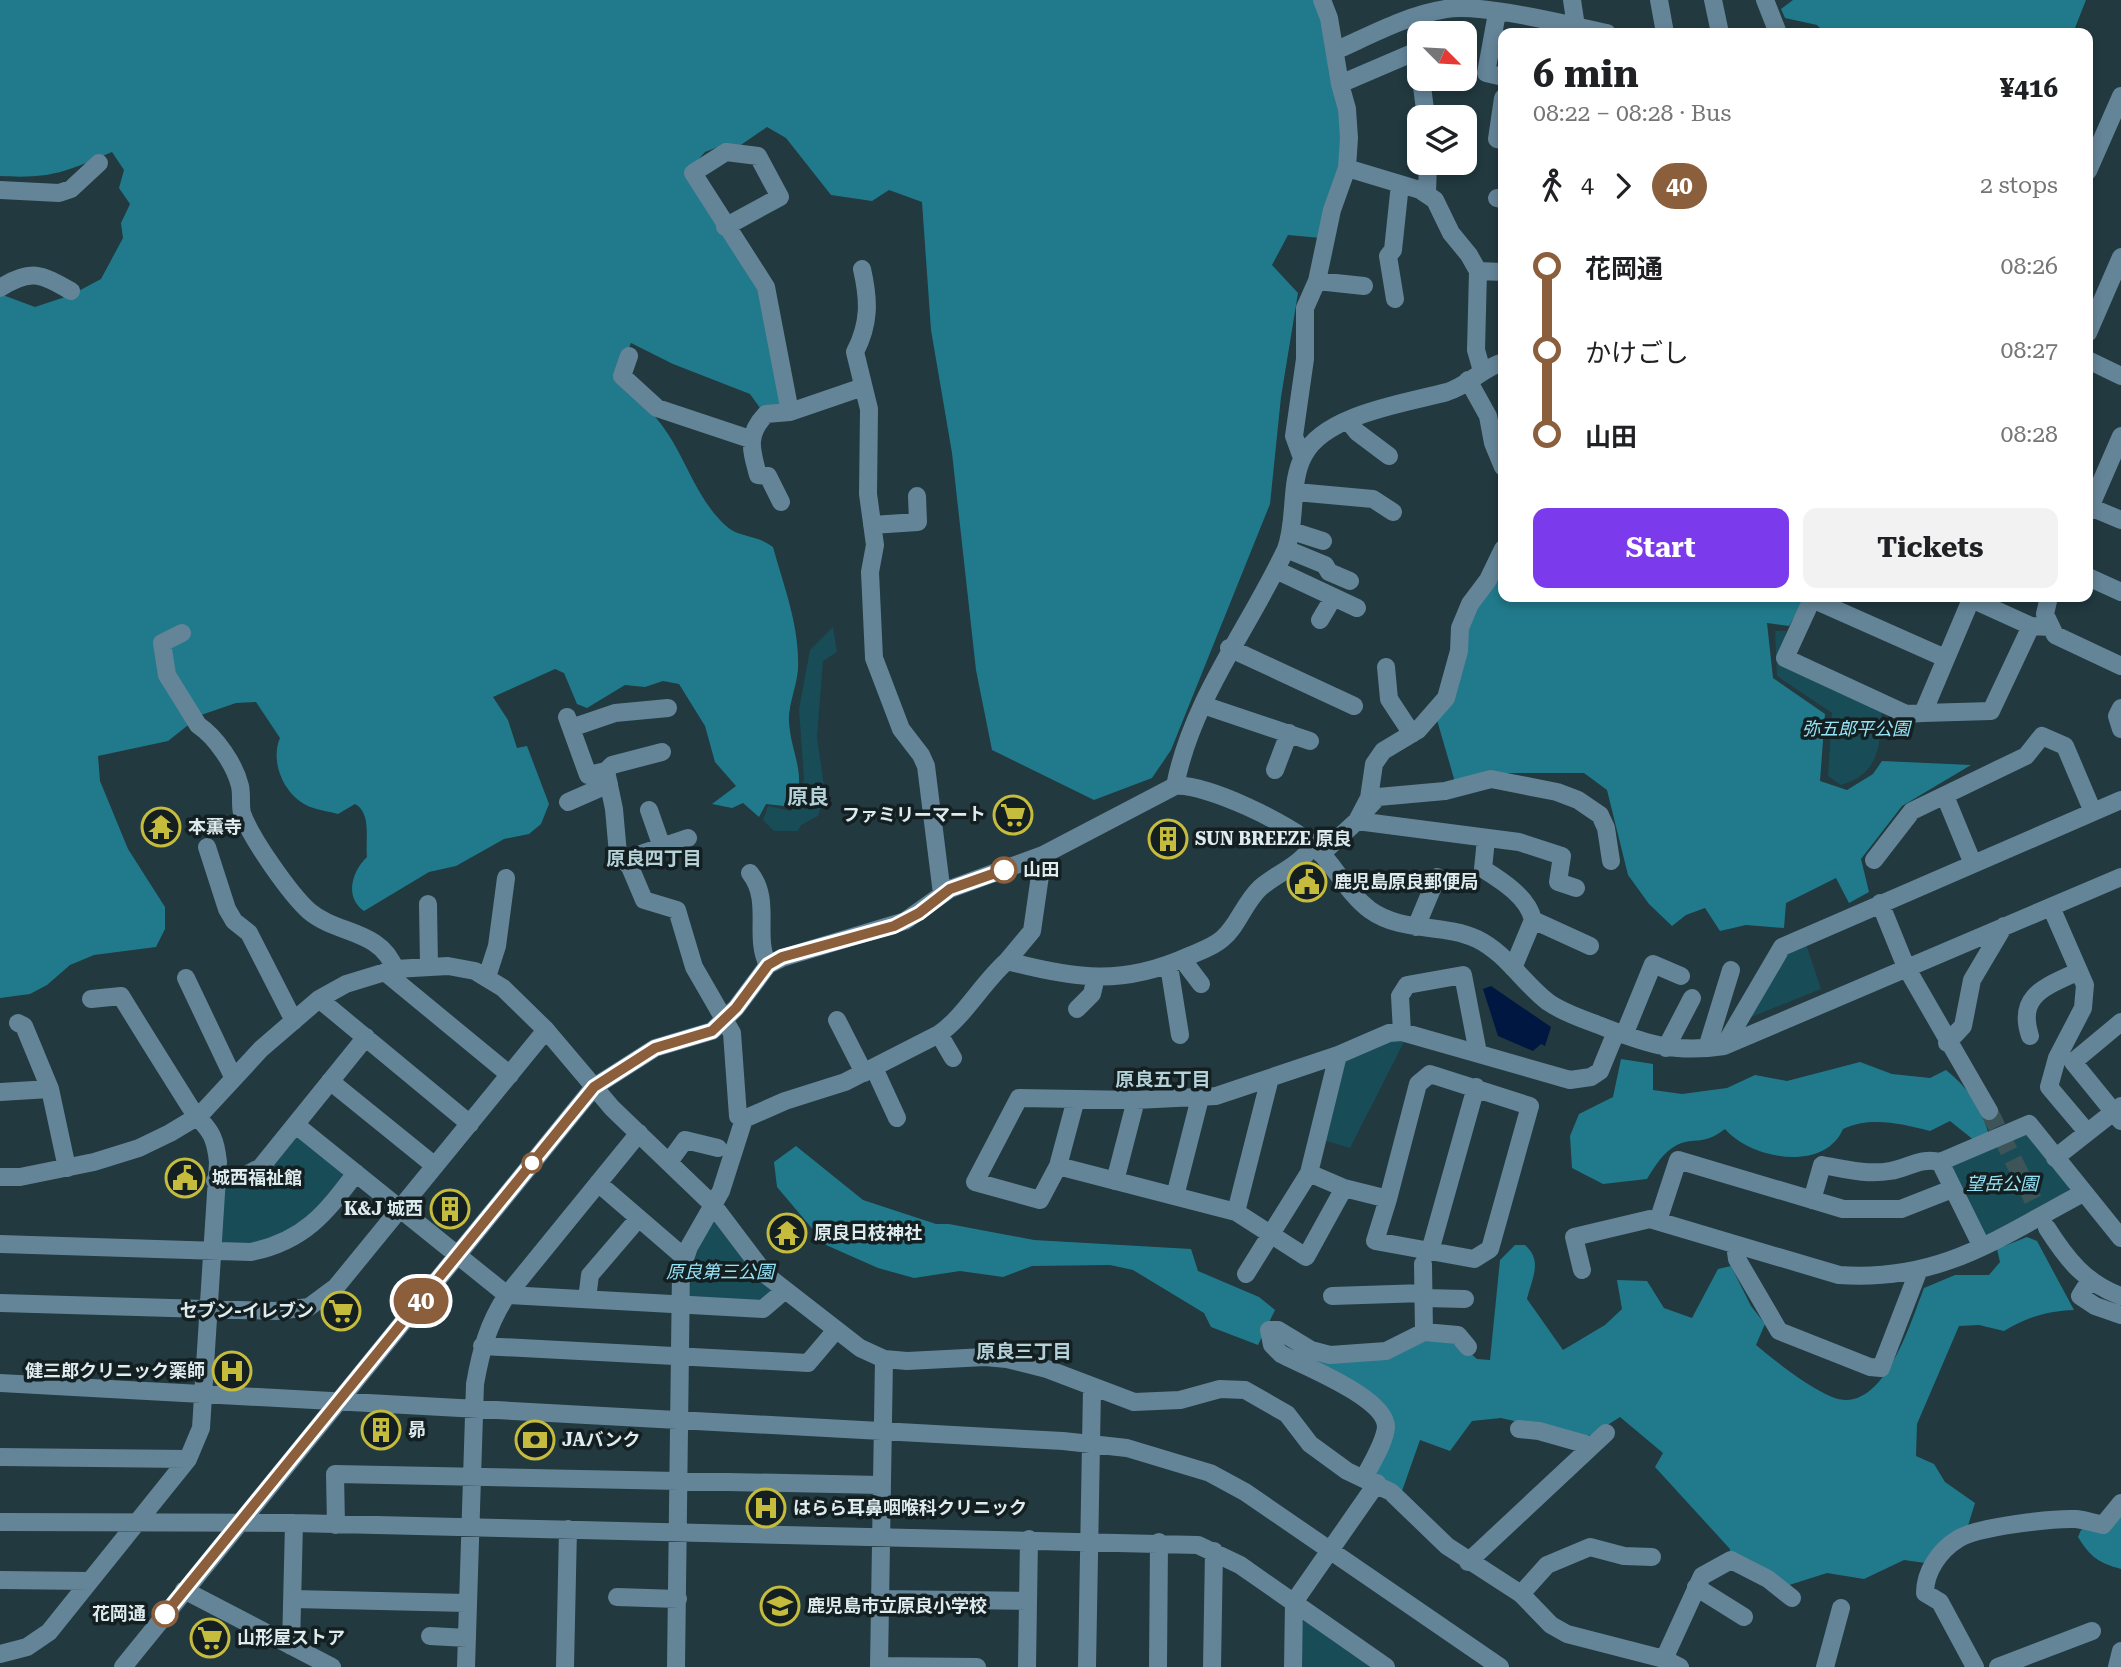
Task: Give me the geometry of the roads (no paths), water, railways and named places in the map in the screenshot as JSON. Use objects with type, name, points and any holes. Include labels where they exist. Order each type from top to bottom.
[{"type":"street","points":[[1302,458],[1294,436],[1305,359],[1305,308],[1317,281],[1332,210],[1347,168],[1347,109],[1329,18],[1322,0]]},
{"type":"street","points":[[1572,0],[1576,28]]},
{"type":"street","points":[[1659,0],[1664,28]]},
{"type":"street","points":[[1713,0],[1719,28]]},
{"type":"street","points":[[1765,0],[1776,28]]},
{"type":"street","points":[[1335,51],[1436,5],[1490,8],[1568,28]]},
{"type":"street","points":[[1490,8],[1486,73],[1498,76]]},
{"type":"street","points":[[1340,84],[1407,55]]},
{"type":"street","points":[[2093,160],[2121,96]]},
{"type":"street","points":[[725,227],[780,197],[758,156],[726,152],[693,173],[725,227],[766,287],[790,412]]},
{"type":"street","points":[[0,190],[59,193],[71,189],[99,163]]},
{"type":"street","points":[[1347,168],[1427,193]]},
{"type":"street","points":[[1428,175],[1427,193],[1478,271],[1475,375],[1498,455]]},
{"type":"street","points":[[1395,299],[1388,256],[1393,250],[1400,184]]},
{"type":"street","points":[[2096,293],[2121,257]]},
{"type":"street","points":[[862,269],[868,295],[868,316],[866,332],[855,352],[869,409],[868,494],[875,545],[870,572],[874,658],[901,729],[926,766],[942,894]]},
{"type":"street","points":[[1478,271],[1498,272]]},
{"type":"street","points":[[0,288],[18,278],[37,274],[71,291]]},
{"type":"street","points":[[1317,281],[1364,286]]},
{"type":"street","points":[[629,356],[622,376],[657,408],[750,439]]},
{"type":"street","points":[[2093,362],[2121,376]]},
{"type":"street","points":[[1175,786],[1179,765],[1229,648],[1286,549],[1292,531],[1302,458],[1317,438],[1396,403],[1447,392],[1498,364]]},
{"type":"street","points":[[780,502],[768,476],[758,475],[750,439],[766,414],[790,412],[863,387]]},
{"type":"street","points":[[1349,422],[1357,432],[1389,456]]},
{"type":"street","points":[[2093,500],[2121,436]]},
{"type":"street","points":[[1296,492],[1373,499],[1394,512]]},
{"type":"street","points":[[872,525],[918,522],[916,496]]},
{"type":"street","points":[[2093,510],[2121,520]]},
{"type":"street","points":[[1292,531],[1323,541]]},
{"type":"street","points":[[1286,549],[1325,565],[1329,572],[1350,581]]},
{"type":"street","points":[[1357,821],[1369,798],[1374,764],[1382,751],[1412,734],[1446,698],[1451,688],[1460,628],[1470,604],[1488,580],[1498,559]]},
{"type":"street","points":[[1276,570],[1357,608]]},
{"type":"street","points":[[2093,579],[2121,592]]},
{"type":"street","points":[[1320,620],[1333,598]]},
{"type":"street","points":[[1810,602],[1785,659],[1906,714],[1991,711],[2040,626],[2048,602]]},
{"type":"street","points":[[1821,602],[1945,658]]},
{"type":"street","points":[[1923,713],[1968,602]]},
{"type":"street","points":[[1982,602],[2040,626],[2068,643],[2121,666]]},
{"type":"street","points":[[182,633],[162,643],[167,675],[198,725],[226,756],[240,787],[242,812],[295,897],[310,912],[328,924],[374,941],[384,950],[390,971],[510,1075]]},
{"type":"street","points":[[1229,648],[1354,706]]},
{"type":"street","points":[[1386,667],[1389,699],[1412,734]]},
{"type":"street","points":[[1203,705],[1310,741]]},
{"type":"street","points":[[608,777],[588,775],[569,722],[615,713],[668,708]]},
{"type":"street","points":[[2121,708],[2117,716],[2121,729]]},
{"type":"street","points":[[1275,770],[1289,733]]},
{"type":"street","points":[[1874,860],[1912,811],[2026,756],[2042,736],[2065,746],[2093,812]]},
{"type":"street","points":[[662,752],[611,765],[608,777],[618,854],[630,867],[644,900],[677,910],[694,967],[732,1033],[738,1116],[744,1119],[869,1070],[951,1026],[979,989],[1032,931],[1043,855]]},
{"type":"street","points":[[568,802],[608,777]]},
{"type":"street","points":[[1007,961],[1057,974],[1096,977],[1137,975],[1176,962],[1224,937],[1240,911],[1259,889],[1357,821],[1378,797],[1445,791],[1491,779],[1558,792],[1592,808],[1606,828],[1611,861]]},
{"type":"street","points":[[122,1667],[340,1404],[594,1087],[637,1057],[655,1048],[700,1037],[726,1019],[768,965],[806,950],[894,926],[919,913],[942,894],[975,878],[1043,855],[1175,786],[1196,787],[1261,815],[1317,850],[1370,910],[1416,927],[1475,938],[1513,968],[1548,1002],[1620,1034],[1666,1048],[1715,1047],[2121,877]]},
{"type":"street","points":[[1945,796],[1973,864]]},
{"type":"street","points":[[1715,1047],[1782,947],[2121,802]]},
{"type":"street","points":[[649,810],[662,847]]},
{"type":"street","points":[[1357,821],[1519,842],[1562,856],[1558,883],[1576,888]]},
{"type":"street","points":[[623,860],[688,838]]},
{"type":"street","points":[[1486,839],[1483,869],[1504,882],[1519,897],[1533,920],[1590,946]]},
{"type":"street","points":[[207,847],[227,909],[234,921],[249,933],[294,1021]]},
{"type":"street","points":[[750,873],[758,883],[762,903],[761,944],[768,965]]},
{"type":"street","points":[[1416,927],[1437,877]]},
{"type":"street","points":[[487,977],[497,946],[506,878]]},
{"type":"street","points":[[1880,903],[1906,967],[1947,1043],[1989,1111]]},
{"type":"street","points":[[428,904],[429,966]]},
{"type":"street","points":[[2051,907],[2085,985],[2083,1008],[2057,1058],[2049,1087],[2087,1132]]},
{"type":"street","points":[[1513,968],[1533,920]]},
{"type":"street","points":[[1947,1043],[1963,1026],[1972,980],[2004,926]]},
{"type":"street","points":[[1176,962],[1201,984]]},
{"type":"street","points":[[1176,962],[1180,1035]]},
{"type":"street","points":[[1076,1099],[1058,1166],[1040,1200],[975,1182],[1019,1098],[1136,1100],[1216,1096],[1338,1055],[1389,1033],[1402,1032],[1570,1080],[1581,1080],[1600,1071],[1653,964],[1681,976]]},
{"type":"street","points":[[0,1177],[67,1168],[139,1148],[200,1115],[233,1077],[294,1021],[319,999],[346,984],[390,971],[429,966],[465,969],[487,977],[503,988],[546,1030],[594,1087],[713,1205],[766,1275],[860,1348],[884,1359],[1007,1359],[1047,1369],[1134,1402],[1193,1398],[1220,1389],[1244,1390],[1277,1407],[1310,1444],[1347,1471],[1371,1480],[1402,1500],[1447,1546],[1521,1594],[1552,1625],[1567,1634],[1672,1663],[1702,1576],[1731,1560],[1768,1579],[1792,1598]]},
{"type":"street","points":[[1715,1047],[1731,970]]},
{"type":"street","points":[[2030,1036],[2026,1022],[2032,999],[2041,989],[2079,971]]},
{"type":"street","points":[[1402,1032],[1400,996],[1408,985],[1463,975],[1478,1053]]},
{"type":"street","points":[[1077,1009],[1091,994],[1096,977]]},
{"type":"street","points":[[186,978],[233,1077]]},
{"type":"street","points":[[0,1654],[38,1642],[138,1524],[188,1459],[201,1428],[218,1162],[216,1145],[200,1115],[193,1112],[121,996],[91,999]]},
{"type":"street","points":[[1666,1048],[1692,998]]},
{"type":"street","points":[[319,999],[470,1124]]},
{"type":"street","points":[[837,1020],[897,1118]]},
{"type":"street","points":[[2054,1158],[2087,1132],[2118,1113],[2074,1062],[2121,1022]]},
{"type":"street","points":[[18,1023],[24,1026],[50,1089],[67,1168]]},
{"type":"street","points":[[0,1303],[276,1311],[309,1307],[336,1287],[546,1030]]},
{"type":"street","points":[[939,1034],[953,1058]]},
{"type":"street","points":[[215,1181],[244,1176],[261,1167],[366,1037]]},
{"type":"street","points":[[1246,1274],[1309,1173],[1338,1055]]},
{"type":"street","points":[[1430,1074],[1530,1106],[1490,1249],[1474,1259],[1427,1258],[1375,1241],[1388,1199],[1418,1084],[1430,1074]]},
{"type":"street","points":[[1236,1212],[1270,1078]]},
{"type":"street","points":[[330,1082],[435,1166]]},
{"type":"street","points":[[1424,1332],[1427,1258],[1476,1087]]},
{"type":"street","points":[[0,1092],[50,1089]]},
{"type":"street","points":[[1175,1196],[1200,1098]]},
{"type":"street","points":[[1115,1181],[1136,1100]]},
{"type":"street","points":[[676,1667],[681,1271],[685,1258],[721,1191],[744,1119]]},
{"type":"street","points":[[1811,1199],[1822,1165],[1864,1173],[1893,1171],[1928,1159],[1940,1162],[2029,1124],[2121,1238]]},
{"type":"street","points":[[296,1125],[507,1295],[763,1309],[784,1291]]},
{"type":"street","points":[[466,1667],[474,1409],[481,1346],[492,1318],[507,1295],[639,1133]]},
{"type":"street","points":[[669,1162],[685,1140],[718,1148]]},
{"type":"street","points":[[1658,1221],[1678,1160],[1843,1209],[1901,1209],[1952,1189]]},
{"type":"street","points":[[1940,1162],[1982,1247]]},
{"type":"street","points":[[1058,1166],[1236,1212],[1306,1257],[1344,1188]]},
{"type":"street","points":[[0,1244],[251,1252],[287,1241],[325,1214],[356,1173]]},
{"type":"street","points":[[1309,1173],[1344,1188],[1388,1199]]},
{"type":"street","points":[[598,1183],[685,1258]]},
{"type":"street","points":[[1582,1270],[1574,1237],[1650,1219],[1839,1275],[1870,1277],[1918,1272],[1949,1263],[2083,1193]]},
{"type":"street","points":[[587,1299],[590,1275],[638,1219]]},
{"type":"street","points":[[2047,1228],[2073,1265],[2090,1280],[2121,1296]]},
{"type":"street","points":[[1735,1245],[1737,1259],[1779,1331],[1870,1367],[1881,1368],[1918,1272]]},
{"type":"street","points":[[2090,1280],[2080,1296],[2095,1306],[2121,1315]]},
{"type":"street","points":[[1332,1296],[1465,1299]]},
{"type":"street","points":[[1293,1667],[1294,1602],[1371,1480],[1386,1429],[1384,1418],[1378,1410],[1353,1391],[1281,1354],[1272,1345],[1269,1330],[1278,1329],[1311,1350],[1342,1355],[1386,1352],[1424,1332],[1458,1335],[1468,1347]]},
{"type":"street","points":[[481,1346],[808,1363],[836,1330]]},
{"type":"street","points":[[884,1359],[879,1666],[976,1667]]},
{"type":"street","points":[[0,1383],[340,1404],[1090,1443],[1163,1457],[1210,1473],[1245,1492],[1500,1667]]},
{"type":"street","points":[[1087,1667],[1092,1388]]},
{"type":"street","points":[[1519,1429],[1539,1431],[1592,1446]]},
{"type":"street","points":[[1468,1562],[1606,1433]]},
{"type":"street","points":[[0,1457],[188,1459]]},
{"type":"street","points":[[336,1525],[335,1474],[881,1485]]},
{"type":"street","points":[[1975,1667],[1940,1602],[1925,1593],[1927,1576],[1938,1558],[1960,1537],[1975,1533],[2060,1519],[2080,1519],[2103,1525],[2121,1503]]},
{"type":"street","points":[[0,1522],[568,1529],[1198,1545],[1214,1550],[1386,1667]]},
{"type":"street","points":[[291,1646],[294,1524]]},
{"type":"street","points":[[565,1667],[568,1529]]},
{"type":"street","points":[[1027,1667],[1029,1539]]},
{"type":"street","points":[[1158,1667],[1159,1542]]},
{"type":"street","points":[[1521,1594],[1547,1565],[1590,1547],[1624,1556],[1652,1557]]},
{"type":"street","points":[[1212,1667],[1214,1550]]},
{"type":"street","points":[[0,1580],[90,1581]]},
{"type":"street","points":[[1696,1587],[1744,1617]]},
{"type":"street","points":[[184,1590],[332,1667]]},
{"type":"street","points":[[617,1597],[678,1599]]},
{"type":"street","points":[[293,1599],[467,1603]]},
{"type":"street","points":[[880,1599],[1028,1601]]},
{"type":"street","points":[[1825,1667],[1841,1608]]},
{"type":"street","points":[[1998,1667],[2092,1630]]},
{"type":"street","points":[[430,1636],[467,1638]]},
{"type":"street","points":[[2117,1667],[2121,1651]]},
{"type":"tunnel","points":[[1989,1111],[2047,1228]]},
{"type":"place","name":"ファミリーマート","points":[[1013,815]]},
{"type":"place","name":"本薫寺","points":[[161,827]]},
{"type":"place","name":"SUN BREEZE 原良","points":[[1168,839]]},
{"type":"place","name":"山田","points":[[1004,870]]},
{"type":"place","name":"鹿児島原良郵便局","points":[[1307,882]]},
{"type":"place","name":"城西福祉館","points":[[185,1178]]},
{"type":"place","name":"K&J 城西","points":[[450,1209]]},
{"type":"place","name":"原良日枝神社","points":[[787,1233]]},
{"type":"place","name":"セブン-イレブン","points":[[341,1311]]},
{"type":"place","name":"健三郎クリニック薬師","points":[[232,1371]]},
{"type":"place","name":"昴","points":[[381,1430]]},
{"type":"place","name":"JAバンク","points":[[535,1440]]},
{"type":"place","name":"はらら耳鼻咽喉科クリニック","points":[[766,1508]]},
{"type":"place","name":"鹿児島市立原良小学校","points":[[780,1606]]},
{"type":"place","name":"花岡通","points":[[165,1614]]},
{"type":"place","name":"山形屋ストア","points":[[210,1638]]},
{"type":"district","name":"原良","points":[[808,797]]},
{"type":"district","name":"原良四丁目","points":[[654,858]]},
{"type":"district","name":"原良五丁目","points":[[1163,1079]]},
{"type":"district","name":"原良三丁目","points":[[1024,1351]]},
{"type":"park label","name":"弥五郎平公園","points":[[1856,729]]},
{"type":"park label","name":"望岳公園","points":[[2002,1184]]},
{"type":"park label","name":"原良第三公園","points":[[720,1272]]}]
